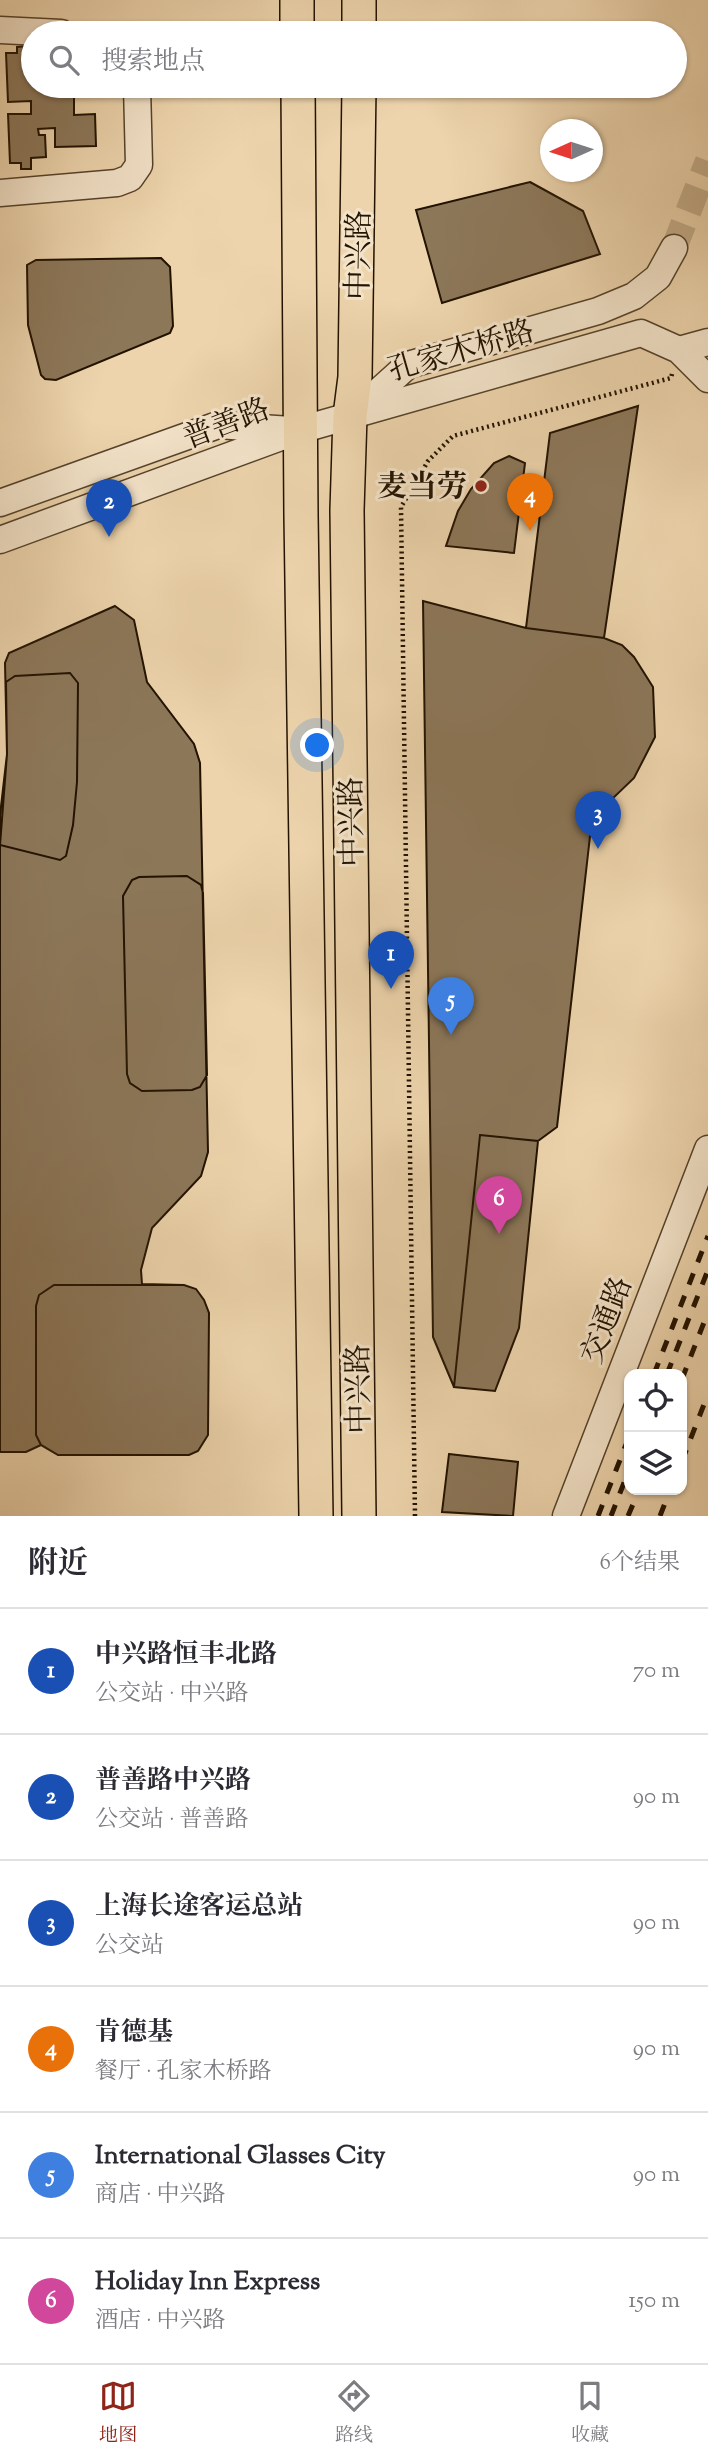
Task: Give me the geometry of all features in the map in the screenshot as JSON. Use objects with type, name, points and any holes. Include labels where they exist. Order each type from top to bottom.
[{"type":"main road","points":[[297,0],[298,21]]},
{"type":"main road","points":[[359,0],[359,21]]},
{"type":"main road","name":"中兴路","points":[[298,98],[300,430],[316,1516]]},
{"type":"main road","name":"中兴路","points":[[359,98],[355,377],[350,416],[347,510],[359,1516]]},
{"type":"street","points":[[0,30],[21,31]]},
{"type":"street","points":[[0,193],[117,183],[130,178],[138,165],[136,98]]},
{"type":"street","points":[[350,416],[408,365],[598,311],[634,296],[658,277],[674,248]]},
{"type":"street","name":"孔家木桥路","points":[[300,430],[641,333],[679,350]]},
{"type":"street","points":[[679,350],[708,342]]},
{"type":"street","points":[[679,350],[707,377]]},
{"type":"street","name":"普善路","points":[[0,503],[218,425],[300,430]]},
{"type":"street","name":"普善路","points":[[0,540],[300,430]]},
{"type":"street","name":"交通路","points":[[566,1516],[708,1149]]},
{"type":"path","points":[[415,1516],[401,507],[428,461],[453,436],[671,378],[679,350]]},
{"type":"building","points":[[17,47],[21,47],[21,98],[74,98],[74,115],[95,114],[96,146],[55,147],[55,128],[38,129],[39,135],[45,135],[46,157],[31,158],[31,169],[21,169],[21,163],[10,163],[8,114],[31,114],[31,101],[8,102],[6,53],[17,53]]},
{"type":"building","points":[[530,182],[583,211],[600,254],[442,303],[416,210]]},
{"type":"building","points":[[161,258],[170,267],[173,326],[170,333],[56,380],[45,379],[41,375],[28,325],[27,265],[36,260]]},
{"type":"building","points":[[638,406],[604,638],[526,628],[550,433]]},
{"type":"building","points":[[509,456],[525,463],[514,553],[446,546],[458,511],[471,489],[494,463]]},
{"type":"building","points":[[423,601],[526,628],[604,638],[622,645],[634,657],[653,687],[655,737],[634,778],[608,803],[593,810],[557,1127],[538,1141],[480,1135],[454,1387],[433,1337]]},
{"type":"building","points":[[115,606],[134,620],[147,682],[194,744],[200,763],[208,1152],[201,1176],[152,1228],[141,1270],[142,1284],[184,1285],[196,1289],[204,1300],[209,1313],[208,1435],[198,1451],[189,1455],[58,1455],[41,1445],[26,1452],[0,1452],[0,815],[7,754],[5,663],[9,653]]},
{"type":"building","points":[[70,673],[78,683],[77,782],[73,825],[66,856],[60,860],[0,845],[7,754],[6,682],[15,676]]},
{"type":"building","points":[[187,876],[201,885],[203,893],[207,1075],[200,1087],[192,1090],[142,1091],[130,1083],[127,1074],[123,896],[132,880],[139,877]]},
{"type":"building","points":[[480,1135],[538,1141],[519,1328],[495,1391],[454,1387]]},
{"type":"building","points":[[54,1285],[184,1285],[196,1289],[209,1313],[208,1435],[198,1451],[189,1455],[58,1455],[41,1445],[36,1435],[36,1306],[39,1295]]},
{"type":"building","points":[[449,1454],[518,1462],[513,1516],[442,1512]]},
{"type":"tunnel","points":[[674,248],[708,161]]},
{"type":"railway","points":[[656,1369],[708,1236]]},
{"type":"railway","points":[[669,1369],[708,1270]]},
{"type":"railway","points":[[686,1369],[708,1312]]},
{"type":"railway","points":[[687,1448],[708,1394]]},
{"type":"railway","points":[[598,1516],[624,1450]]},
{"type":"railway","points":[[611,1516],[624,1483]]},
{"type":"railway","points":[[628,1516],[637,1495]]},
{"type":"railway","points":[[660,1516],[668,1495]]},
{"type":"place","name":"麦当劳","points":[[481,486]]},
{"type":"place","name":"肯德基","points":[[530,531]]},
{"type":"place","name":"普善路中兴路","points":[[109,537]]},
{"type":"place","name":"上海长途客运总站","points":[[598,849]]},
{"type":"place","name":"中兴路恒丰北路","points":[[391,989]]},
{"type":"place","name":"International Glasses City","points":[[451,1035]]},
{"type":"place","name":"Holiday Inn Express","points":[[499,1234]]}]
